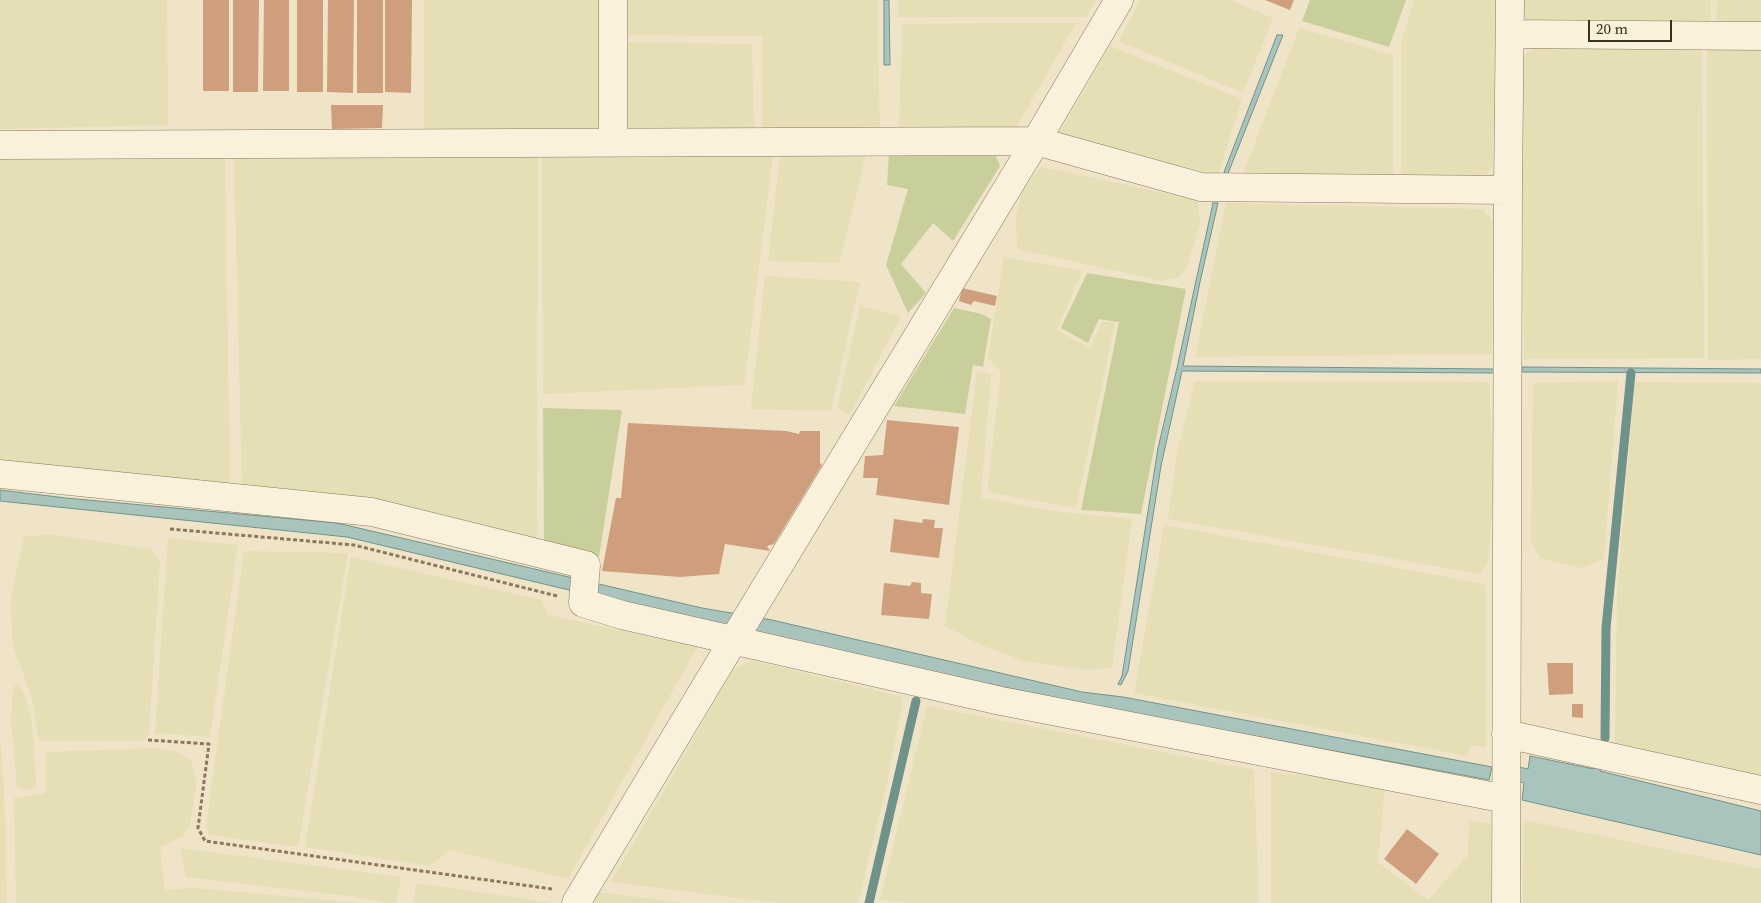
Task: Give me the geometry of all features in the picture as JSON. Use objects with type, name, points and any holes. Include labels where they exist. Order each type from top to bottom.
[{"type":"street","points":[[613,0],[613,142]]},
{"type":"street","points":[[579,898],[733,640],[1036,141],[1119,0]]},
{"type":"street","points":[[1506,903],[1510,0]]},
{"type":"street","points":[[1511,34],[1761,36]]},
{"type":"street","points":[[0,145],[1036,141],[1201,187],[1508,190]]},
{"type":"street","points":[[0,474],[372,512],[586,565],[584,603],[622,615],[1001,701],[1506,799]]},
{"type":"street","points":[[1506,734],[1761,790]]},
{"type":"path","points":[[170,529],[354,545],[584,603]]},
{"type":"path","points":[[148,740],[209,744],[198,828],[205,841],[579,898]]},
{"type":"shaded area","points":[[0,0],[167,0],[168,125],[0,129]]},
{"type":"shaded area","points":[[424,0],[600,0],[600,125],[593,131],[424,130]]},
{"type":"shaded area","points":[[627,0],[877,0],[880,133],[762,135],[762,36],[627,35]]},
{"type":"shaded area","points":[[899,0],[1096,0],[1086,17],[898,17]]},
{"type":"shaded area","points":[[1140,0],[1231,0],[1273,18],[1243,93],[1119,41]]},
{"type":"shaded area","points":[[1414,0],[1496,0],[1493,166],[1482,179],[1401,179],[1401,43]]},
{"type":"shaded area","points":[[1521,0],[1711,0],[1711,26],[1529,23],[1521,17]]},
{"type":"shaded area","points":[[1717,0],[1761,0],[1761,26],[1716,26]]},
{"type":"shaded area","points":[[1076,23],[1013,133],[899,128],[902,24]]},
{"type":"shaded area","points":[[1299,28],[1393,55],[1393,181],[1242,177]]},
{"type":"shaded area","points":[[628,42],[752,44],[754,131],[627,131]]},
{"type":"shaded area","points":[[1110,46],[1242,99],[1218,174],[1066,142],[1059,134]]},
{"type":"shaded area","points":[[1538,47],[1702,50],[1704,358],[1524,359],[1521,70],[1526,53]]},
{"type":"shaded area","points":[[1707,50],[1761,50],[1761,359],[1708,360]]},
{"type":"shaded area","points":[[225,152],[230,488],[0,461],[0,156]]},
{"type":"shaded area","points":[[866,154],[839,263],[768,261],[780,156]]},
{"type":"shaded area","points":[[538,156],[537,541],[242,489],[234,157]]},
{"type":"shaded area","points":[[542,156],[773,156],[744,385],[543,394]]},
{"type":"shaded area","points":[[1041,167],[1198,200],[1200,224],[1186,269],[1177,278],[1161,281],[1017,249],[1016,215],[1023,190]]},
{"type":"shaded area","points":[[1226,203],[1483,209],[1493,222],[1492,354],[1195,357]]},
{"type":"shaded area","points":[[1004,257],[1082,271],[1057,330],[1090,348],[1102,322],[1115,322],[1076,508],[987,492],[1001,372],[988,358]]},
{"type":"shaded area","points":[[765,276],[860,282],[831,411],[751,409]]},
{"type":"shaded area","points":[[860,306],[901,316],[850,415],[837,407]]},
{"type":"shaded area","points":[[977,372],[991,374],[981,498],[1062,512],[1132,519],[1112,668],[1085,670],[1021,660],[981,645],[945,626]]},
{"type":"shaded area","points":[[1195,381],[1489,382],[1494,487],[1488,563],[1480,574],[1168,519],[1177,452]]},
{"type":"shaded area","points":[[1618,381],[1604,559],[1581,568],[1540,558],[1531,541],[1533,383]]},
{"type":"shaded area","points":[[1635,382],[1761,383],[1761,782],[1615,749],[1617,589]]},
{"type":"shaded area","points":[[1164,525],[1485,584],[1486,747],[1470,745],[1467,756],[1134,693]]},
{"type":"shaded area","points":[[49,534],[151,549],[160,563],[149,733],[144,741],[39,741],[33,702],[12,643],[11,597],[24,537]]},
{"type":"shaded area","points":[[168,538],[238,545],[210,737],[155,733]]},
{"type":"shaded area","points":[[244,551],[348,553],[298,847],[209,835],[206,826]]},
{"type":"shaded area","points":[[351,557],[542,600],[548,615],[697,647],[568,879],[450,850],[430,866],[305,847]]},
{"type":"shaded area","points":[[751,660],[903,697],[888,779],[858,903],[777,903],[611,882],[733,670]]},
{"type":"shaded area","points":[[17,684],[23,690],[31,717],[35,755],[36,787],[26,790],[17,787],[11,721],[13,688]]},
{"type":"shaded area","points":[[927,706],[1254,770],[1259,903],[907,903],[880,900]]},
{"type":"shaded area","points":[[0,735],[4,789],[7,903],[0,903]]},
{"type":"shaded area","points":[[156,748],[178,752],[191,760],[197,782],[190,824],[183,836],[160,847],[165,890],[194,888],[361,903],[16,903],[14,798],[45,793],[46,752]]},
{"type":"shaded area","points":[[1271,772],[1385,785],[1378,862],[1428,900],[1468,855],[1469,821],[1491,823],[1491,903],[1271,903]]},
{"type":"shaded area","points":[[1524,820],[1761,869],[1761,903],[1523,903]]},
{"type":"shaded area","points":[[180,848],[401,877],[396,903],[385,903],[364,898],[186,877]]},
{"type":"shaded area","points":[[416,883],[553,903],[414,903]]},
{"type":"shaded area","points":[[598,892],[686,903],[592,903]]},
{"type":"green space","points":[[1310,0],[1406,0],[1389,47],[1302,21]]},
{"type":"green space","points":[[889,154],[996,156],[1000,166],[953,241],[933,223],[901,264],[926,293],[908,313],[886,265],[908,189],[887,185]]},
{"type":"green space","points":[[1087,273],[1186,289],[1141,514],[1081,510],[1119,322],[1099,319],[1088,343],[1061,328]]},
{"type":"green space","points":[[954,308],[982,314],[991,319],[983,367],[973,365],[965,414],[894,406]]},
{"type":"green space","points":[[543,408],[622,410],[599,557],[544,543]]},
{"type":"water","points":[[884,0],[889,0],[890,65],[884,65]]},
{"type":"water","points":[[1277,35],[1283,35],[1227,176],[1224,172]]},
{"type":"water","points":[[1213,203],[1218,203],[1183,366],[1495,369],[1496,373],[1182,371],[1161,466],[1128,671],[1121,685],[1118,684],[1122,676],[1158,448]]},
{"type":"water","points":[[1522,367],[1761,369],[1761,373],[1522,372]]},
{"type":"water","points":[[0,490],[66,498],[337,523],[702,608],[772,620],[1082,692],[1123,697],[1492,767],[1489,780],[1094,706],[770,638],[347,537],[0,501]]},
{"type":"water","points":[[1530,756],[1594,769],[1597,764],[1601,765],[1600,771],[1761,811],[1761,855],[1522,800],[1524,783],[1518,781],[1519,767],[1528,769]]},
{"type":"building","points":[[203,0],[229,0],[229,91],[203,91]]},
{"type":"building","points":[[233,0],[259,0],[258,92],[233,92]]},
{"type":"building","points":[[264,0],[289,0],[289,91],[263,91]]},
{"type":"building","points":[[297,0],[323,0],[323,92],[297,92]]},
{"type":"building","points":[[328,0],[354,0],[353,93],[327,92]]},
{"type":"building","points":[[357,0],[383,0],[383,93],[357,93]]},
{"type":"building","points":[[385,0],[412,0],[411,93],[385,92]]},
{"type":"building","points":[[1265,0],[1294,0],[1290,10]]},
{"type":"building","points":[[331,105],[383,105],[382,128],[332,129]]},
{"type":"building","points":[[962,288],[997,296],[995,306],[974,301],[971,305],[959,301]]},
{"type":"building","points":[[887,420],[959,427],[949,505],[876,495],[878,478],[863,478],[865,456],[883,455]]},
{"type":"building","points":[[628,423],[786,431],[799,434],[800,431],[820,431],[820,463],[822,465],[774,544],[767,546],[770,551],[725,544],[719,574],[680,577],[602,571],[616,498],[621,498]]},
{"type":"building","points":[[894,519],[922,523],[923,519],[935,520],[934,528],[943,528],[939,558],[890,552]]},
{"type":"building","points":[[912,582],[921,583],[921,593],[932,594],[929,619],[881,615],[884,583],[910,586]]},
{"type":"building","points":[[1547,663],[1573,663],[1573,694],[1549,695]]},
{"type":"building","points":[[1572,704],[1583,704],[1583,718],[1572,717]]},
{"type":"building","points":[[1407,829],[1439,854],[1416,884],[1384,859]]},
{"type":"waterway","points":[[1605,738],[1606,628],[1631,373]]},
{"type":"waterway","points":[[869,903],[916,701]]}]
